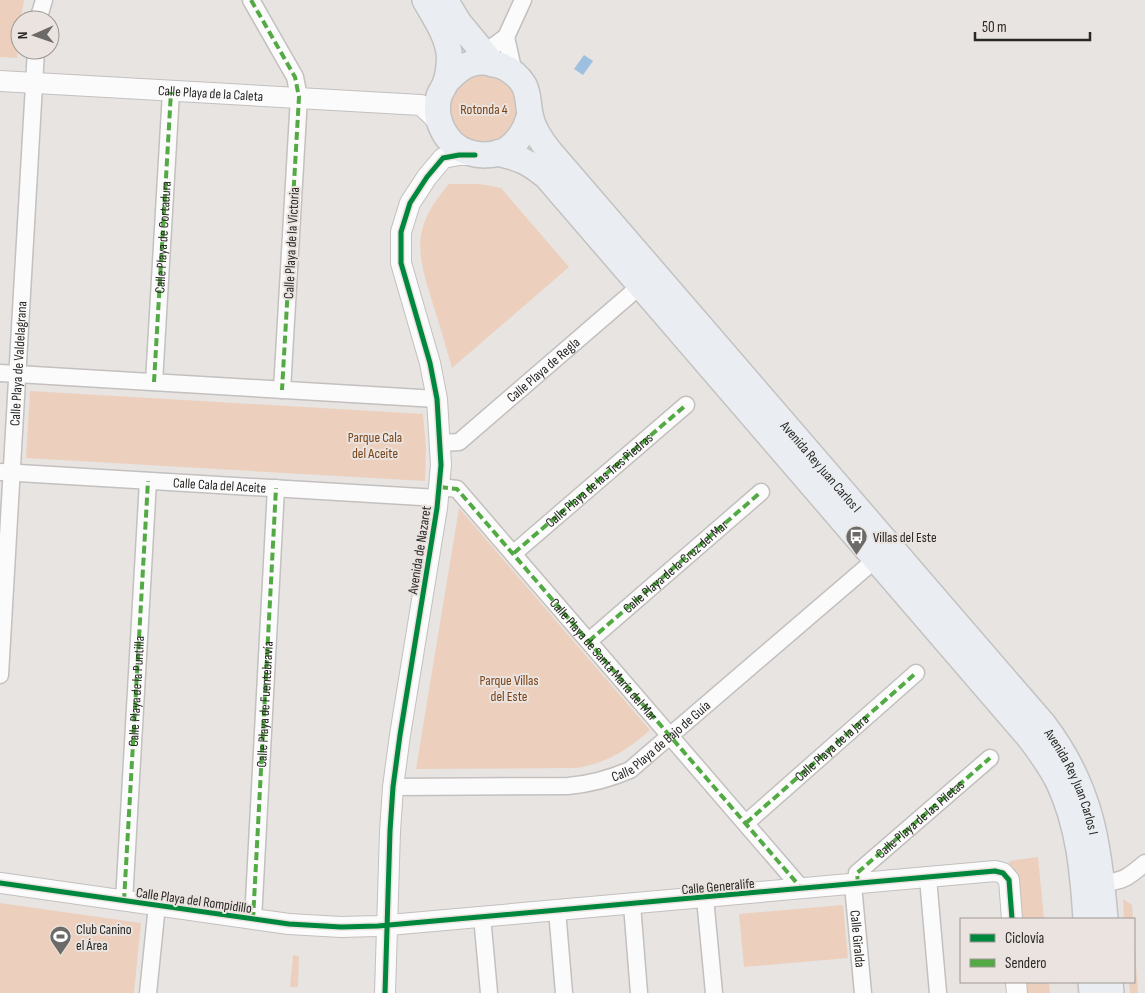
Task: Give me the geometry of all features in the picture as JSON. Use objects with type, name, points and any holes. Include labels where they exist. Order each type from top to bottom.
[{"type":"main road","points":[[424,0],[446,38],[449,53],[449,67],[439,96],[437,112],[441,126]]},
{"type":"main road","name":"Avenida Rey Juan Carlos I","points":[[445,0],[459,23],[490,64],[524,85],[537,135],[550,152],[1056,741],[1075,775],[1088,807],[1096,838],[1105,918]]},
{"type":"main road","points":[[444,86],[456,71],[490,64]]},
{"type":"main road","points":[[486,154],[504,151],[517,142],[526,129],[530,114]]},
{"type":"main road","name":"Avenida Rey Juan Carlos I","points":[[441,126],[449,140],[461,149],[515,157],[531,164],[547,177],[1029,737],[1052,770],[1064,797],[1078,840],[1083,873],[1086,918]]},
{"type":"street","name":"Calle Playa de la Victoria","points":[[251,0],[295,77],[299,97],[282,390]]},
{"type":"street","points":[[490,64],[506,38],[523,0]]},
{"type":"street","points":[[490,64],[506,38]]},
{"type":"street","name":"Calle Playa de Valdelagrana","points":[[0,675],[6,473],[17,374],[35,60]]},
{"type":"street","name":"Calle Playa de la Caleta","points":[[0,81],[421,105]]},
{"type":"street","points":[[444,86],[421,105],[441,126],[443,158],[458,155],[486,154]]},
{"type":"street","name":"Calle Playa de Cortadura","points":[[154,382],[171,92]]},
{"type":"street","name":"Avenida de Nazaret","points":[[385,993],[386,925],[393,788],[439,492],[441,443],[437,399],[430,363],[404,278],[400,247],[401,232],[410,203],[427,177],[443,158]]},
{"type":"street","name":"Calle Playa de Regla","points":[[441,443],[459,442],[640,286]]},
{"type":"street","points":[[0,373],[437,399]]},
{"type":"street","name":"Calle Playa de las Tres Piedras","points":[[514,553],[686,405]]},
{"type":"street","name":"Calle Cala del Aceite","points":[[6,473],[276,488],[439,492]]},
{"type":"street","name":"Calle Playa de la Puntilla","points":[[124,901],[148,481]]},
{"type":"street","name":"Calle Playa de Fuentebravía","points":[[253,920],[276,488]]},
{"type":"street","name":"Calle Playa de Santa María del Mar","points":[[439,492],[457,488],[802,889]]},
{"type":"street","name":"Calle Playa de la Cruz del Mar","points":[[589,641],[761,492]]},
{"type":"street","name":"Calle Playa de Bajo de Guía","points":[[393,788],[568,786],[589,784],[609,779],[630,770],[876,559]]},
{"type":"street","name":"Calle Playa de la Jara","points":[[746,823],[916,673]]},
{"type":"street","name":"Calle Playa de las Piletas","points":[[856,885],[857,873],[990,758]]},
{"type":"street","points":[[1102,883],[1127,878],[1145,863]]},
{"type":"street","name":"Calle Generalife","points":[[386,925],[632,905],[995,871],[1003,873],[1008,880],[1012,918]]},
{"type":"street","points":[[928,878],[938,993]]},
{"type":"street","name":"Calle Playa del Rompidillo","points":[[0,883],[253,920],[311,926],[386,925]]},
{"type":"street","name":"Calle Giralda","points":[[856,885],[863,993]]},
{"type":"street","points":[[705,898],[714,993]]},
{"type":"street","points":[[148,993],[157,905]]},
{"type":"street","points":[[632,905],[639,993]]},
{"type":"street","points":[[557,910],[564,993]]},
{"type":"street","points":[[482,916],[489,993]]},
{"type":"green space","points":[[0,0],[24,0],[22,10],[10,10],[10,58],[0,57]]},
{"type":"green space","name":"Rotonda 4","points":[[484,75],[497,78],[508,85],[515,96],[518,109],[515,122],[508,133],[497,140],[484,143],[471,140],[460,133],[453,122],[450,109],[453,96],[460,85],[471,78]]},
{"type":"green space","points":[[449,184],[480,184],[501,188],[569,267],[452,368],[427,283],[421,253],[423,226],[428,213]]},
{"type":"green space","name":"Parque Cala del Aceite","points":[[30,391],[423,414],[426,448],[425,481],[26,458]]},
{"type":"green space","name":"Parque Villas del Este","points":[[459,508],[650,730],[633,744],[616,755],[597,763],[576,768],[416,769]]},
{"type":"green space","points":[[1038,857],[1044,918],[1019,918],[1009,861]]},
{"type":"green space","points":[[1123,899],[1132,905],[1133,918],[1124,918]]},
{"type":"green space","name":"Club Canino el Área","points":[[0,903],[141,923],[134,993],[0,993]]},
{"type":"green space","points":[[843,905],[848,958],[744,967],[739,914]]},
{"type":"green space","points":[[1135,949],[1138,993],[1130,993],[1129,983],[1135,983]]},
{"type":"green space","points":[[293,955],[299,956],[298,987],[290,987]]},
{"type":"green space","points":[[1023,983],[1049,983],[1050,993],[1024,993]]},
{"type":"water","points":[[584,55],[593,61],[583,75],[574,69]]},
{"type":"marked path","points":[[251,0],[295,77],[299,97],[282,390]]},
{"type":"marked path","points":[[154,382],[171,92]]},
{"type":"marked path","points":[[514,553],[686,405]]},
{"type":"marked path","points":[[124,901],[148,481]]},
{"type":"marked path","points":[[440,487],[457,489],[802,889]]},
{"type":"marked path","points":[[253,920],[276,488]]},
{"type":"marked path","points":[[589,641],[761,492]]},
{"type":"marked path","points":[[746,823],[916,673]]},
{"type":"marked path","points":[[858,884],[857,873],[990,758]]},
{"type":"cycle path","points":[[385,993],[393,787],[437,508],[441,465],[437,399],[430,363],[401,263],[401,232],[410,203],[427,177],[443,158],[475,155]]},
{"type":"cycle path","points":[[0,883],[289,924],[341,927],[378,926],[995,871],[1003,873],[1009,880],[1012,918]]},
{"type":"place","name":"Villas del Este","points":[[857,556]]},
{"type":"place","name":"Club Canino el Área","points":[[60,956]]}]
